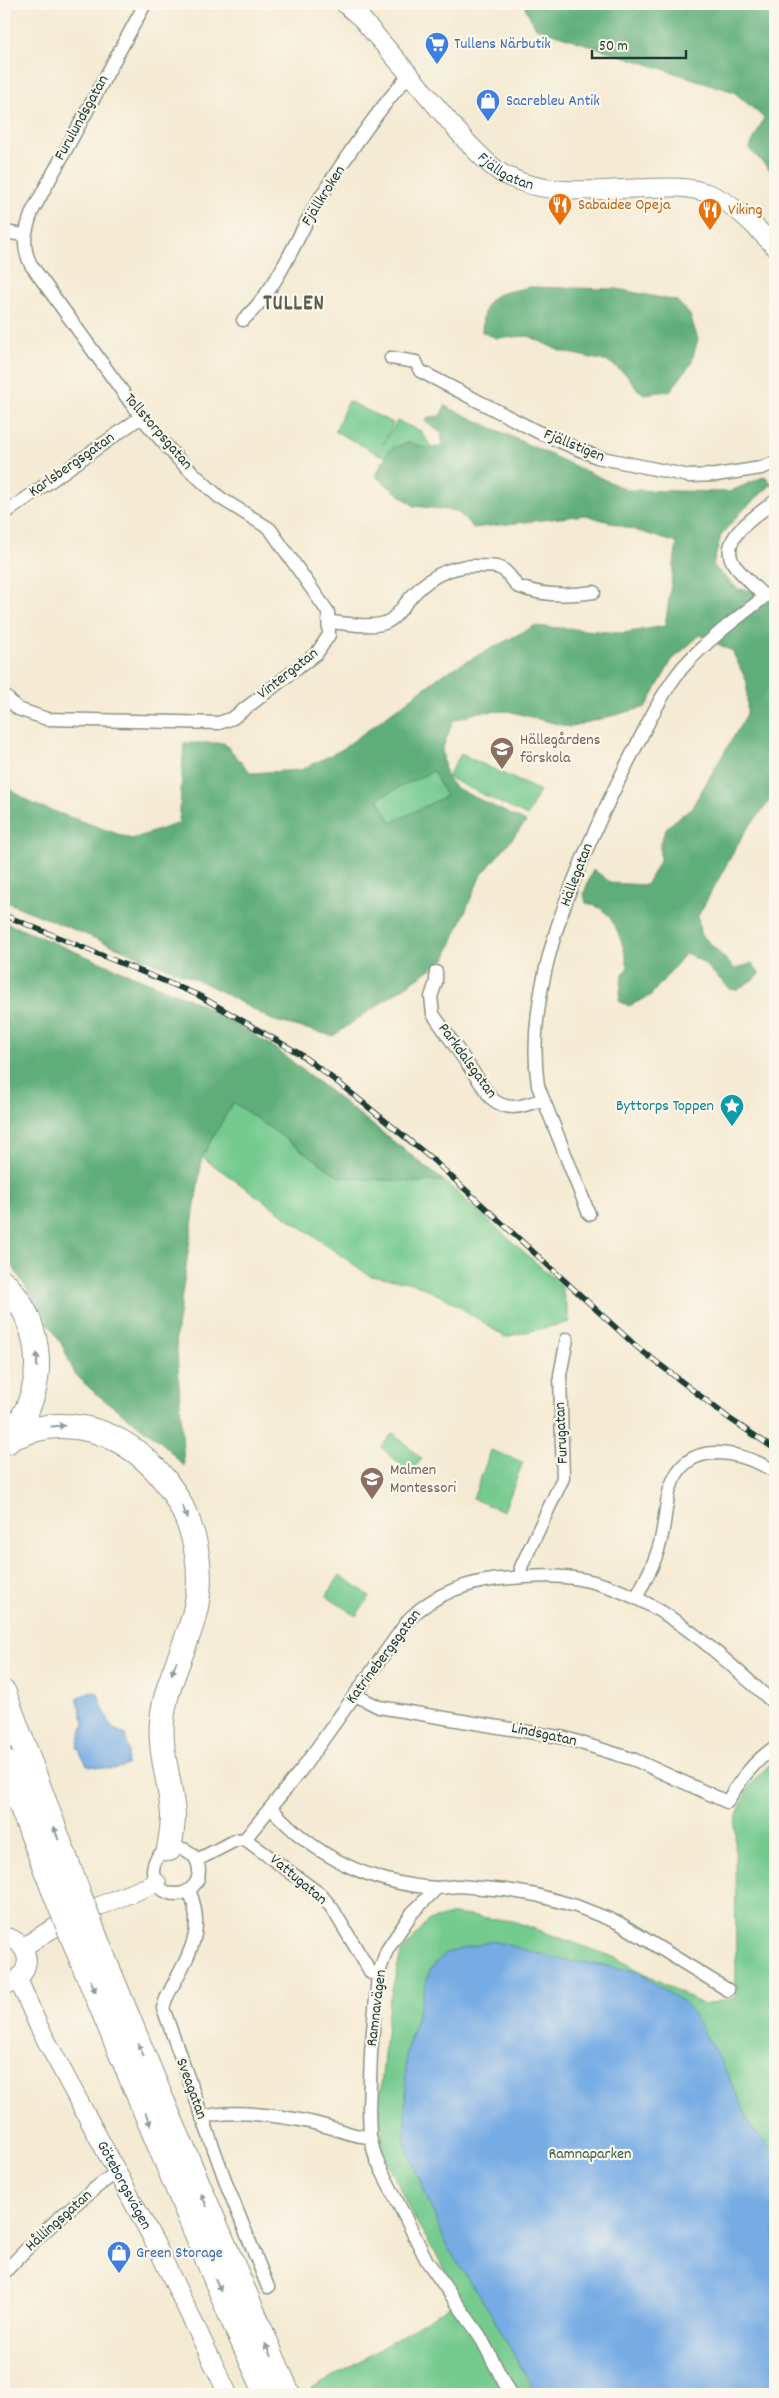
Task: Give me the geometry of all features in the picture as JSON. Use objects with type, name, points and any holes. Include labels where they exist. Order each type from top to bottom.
[{"type":"highway","points":[[4,1283],[16,1295],[26,1312],[33,1330],[38,1352],[37,1373],[32,1396],[26,1412],[7,1441]]},
{"type":"highway","points":[[7,1441],[31,1431],[61,1425],[91,1430],[107,1436],[125,1444],[156,1469],[179,1499],[187,1516],[197,1554],[198,1594],[194,1614],[175,1666],[164,1704],[162,1743],[173,1814],[168,1849]]},
{"type":"highway","points":[[4,1693],[57,1880]]},
{"type":"highway","points":[[4,1762],[93,1960],[164,2108],[288,2394]]},
{"type":"highway","points":[[4,1787],[57,1880]]},
{"type":"highway","points":[[93,1960],[221,2291],[267,2394]]},
{"type":"street","name":"Furulundsgatan","points":[[24,235],[32,212],[146,4]]},
{"type":"street","name":"Fjällgatan","points":[[345,4],[361,18],[466,142],[504,174],[540,187],[560,189],[672,187],[699,191],[713,195],[744,217],[775,247]]},
{"type":"street","name":"Fjällkroken","points":[[243,320],[264,298],[320,198],[366,130],[410,74]]},
{"type":"street","points":[[4,232],[24,235]]},
{"type":"street","name":"Tollstorpsgatan","points":[[24,235],[24,246],[31,265],[141,417],[177,458],[219,497],[270,529],[319,596],[328,612],[330,622]]},
{"type":"street","name":"Fjällstigen","points":[[390,358],[416,362],[420,371],[538,432],[597,457],[690,476],[716,476],[761,468],[775,463]]},
{"type":"street","name":"Karlsbergsgatan","points":[[4,514],[141,417]]},
{"type":"street","points":[[764,597],[734,564],[730,547],[739,530],[775,501]]},
{"type":"street","points":[[330,622],[377,625],[387,622],[396,616],[420,586],[448,569],[459,566],[497,566],[504,568],[517,586],[536,591],[571,596],[594,592]]},
{"type":"street","name":"Hällegatan","points":[[588,1214],[543,1099],[536,1071],[536,1034],[540,994],[561,916],[587,848],[650,720],[682,668],[775,589]]},
{"type":"street","name":"Vintergatan","points":[[4,695],[18,709],[47,718],[219,723],[232,718],[318,653],[329,635],[330,622]]},
{"type":"street","name":"Parkdalsgatan","points":[[436,972],[436,982],[432,997],[433,1014],[491,1098],[500,1106],[508,1108],[543,1099]]},
{"type":"street","name":"Furugatan","points":[[521,1577],[521,1567],[563,1478],[560,1375],[567,1339]]},
{"type":"street","points":[[636,1598],[658,1553],[670,1491],[684,1463],[698,1455],[723,1453],[753,1459],[775,1471]]},
{"type":"street","name":"Katrinebergsgatan","points":[[245,1840],[355,1695],[409,1619],[421,1607],[447,1592],[466,1585],[500,1578],[580,1579],[636,1598],[679,1622],[775,1704]]},
{"type":"street","name":"Lindsgatan","points":[[355,1695],[369,1704],[379,1707],[565,1738],[635,1760],[727,1802],[744,1773],[775,1747]]},
{"type":"street","points":[[271,1808],[304,1839],[359,1872],[381,1880],[414,1887],[437,1888],[459,1886],[506,1890],[536,1895],[576,1906],[619,1923],[728,1990]]},
{"type":"street","points":[[196,1860],[236,1840],[245,1840]]},
{"type":"street","name":"Vattugatan","points":[[245,1840],[320,1894],[332,1908],[371,1973],[378,1975]]},
{"type":"street","points":[[168,1849],[185,1849],[196,1860],[199,1866],[198,1876],[189,1890],[172,1893],[157,1883],[153,1872],[155,1862],[160,1854],[168,1849]]},
{"type":"street","points":[[11,1939],[46,1933],[157,1883]]},
{"type":"street","name":"Ramnavägen","points":[[437,1888],[412,1913],[394,1937],[378,1975],[371,2053],[370,2137],[376,2159],[428,2261],[480,2336],[510,2394]]},
{"type":"street","name":"Sveagatan","points":[[189,1890],[196,1908],[196,1931],[192,1945],[166,1998],[164,2008],[202,2118],[268,2286]]},
{"type":"street","name":"Göteborgsvägen","points":[[11,1939],[26,1965],[11,1982],[39,2027],[117,2172],[185,2303],[228,2394]]},
{"type":"street","points":[[202,2118],[211,2114],[227,2113],[272,2116],[328,2126],[359,2137],[370,2137]]},
{"type":"street","name":"Hållingsgatan","points":[[4,2273],[65,2212],[117,2172]]},
{"type":"green space","points":[[523,4],[775,4],[775,175],[749,149],[764,118],[734,92],[536,28]]},
{"type":"green space","points":[[530,287],[617,289],[677,301],[690,315],[698,339],[691,364],[670,391],[644,394],[636,388],[627,375],[609,362],[560,351],[529,336],[496,338],[482,332],[485,309],[493,297]]},
{"type":"green space","points":[[348,401],[393,423],[383,445],[397,421],[421,431],[440,461],[409,465],[378,454],[335,431]]},
{"type":"green space","points":[[445,406],[627,490],[729,492],[765,476],[772,484],[742,511],[721,535],[713,566],[738,589],[775,593],[775,696],[767,714],[769,726],[775,732],[775,794],[744,833],[698,916],[700,933],[735,969],[752,963],[760,975],[737,990],[730,989],[701,961],[686,953],[650,996],[629,1006],[619,1001],[622,976],[628,967],[620,937],[613,922],[604,911],[586,903],[584,893],[593,869],[611,883],[646,885],[660,860],[660,843],[667,827],[692,807],[747,714],[747,682],[732,651],[700,635],[672,660],[646,707],[569,727],[508,711],[479,712],[453,721],[442,750],[446,777],[456,788],[526,822],[480,877],[445,959],[333,1036],[272,1020],[209,985],[4,901],[4,785],[33,804],[132,839],[179,823],[184,743],[224,743],[251,773],[301,770],[341,750],[443,674],[534,626],[623,633],[665,626],[677,543],[586,515],[473,528],[457,511],[414,506],[375,476],[390,449],[409,442],[424,448],[441,447],[442,434],[425,421],[429,417],[440,416]],"holes":[[[433,771],[446,796],[391,823],[378,798]]]},
{"type":"green space","points":[[461,754],[540,791],[527,816],[447,777]]},
{"type":"green space","points":[[434,770],[446,796],[391,823],[378,798]]},
{"type":"green space","points":[[4,922],[201,1004],[271,1045],[444,1181],[414,1182],[340,1177],[233,1102],[202,1157],[176,1336],[184,1466],[161,1442],[95,1393],[75,1374],[62,1345],[10,1262],[4,1257]]},
{"type":"green space","points":[[233,1102],[340,1177],[414,1182],[444,1181],[561,1285],[570,1322],[505,1337],[449,1300],[413,1283],[370,1276],[202,1157]]},
{"type":"green space","points":[[393,1433],[422,1459],[409,1473],[381,1447]]},
{"type":"green space","points":[[491,1450],[523,1462],[504,1511],[473,1499]]},
{"type":"green space","points":[[340,1575],[370,1596],[356,1616],[326,1596]]},
{"type":"green space","name":"Ramnaparken","points":[[775,1761],[775,2394],[315,2394],[312,2388],[377,2351],[462,2298],[410,2211],[383,2151],[379,2108],[389,2002],[401,1953],[428,1921],[454,1914],[513,1921],[616,1958],[704,2005],[736,1997],[735,1823],[749,1788],[760,1774]]},
{"type":"water","points":[[90,1691],[98,1693],[112,1728],[125,1734],[129,1751],[127,1765],[112,1769],[87,1765],[77,1747],[84,1723],[77,1699]]},
{"type":"water","name":"Ramnaparken","points":[[493,1941],[555,1958],[636,1971],[687,2005],[721,2061],[752,2128],[775,2154],[775,2394],[536,2394],[492,2315],[446,2245],[405,2143],[406,2054],[430,1970],[446,1953]]},
{"type":"railway","points":[[4,915],[198,995],[300,1054],[432,1159],[637,1347],[730,1419],[775,1449]]},
{"type":"place","name":"Tullens Närbutik","points":[[437,65]]},
{"type":"place","name":"Sacrebleu Antik","points":[[488,122]]},
{"type":"place","name":"Sabaidee Opeja","points":[[560,226]]},
{"type":"place","name":"Viking","points":[[710,231]]},
{"type":"place","name":"Hällegårdens förskola","points":[[502,770]]},
{"type":"place","name":"Byttorps Toppen","points":[[732,1127]]},
{"type":"place","name":"Malmen Montessori","points":[[372,1500]]},
{"type":"place","name":"Green Storage","points":[[119,2274]]},
{"type":"district","name":"TULLEN","points":[[294,305]]}]
